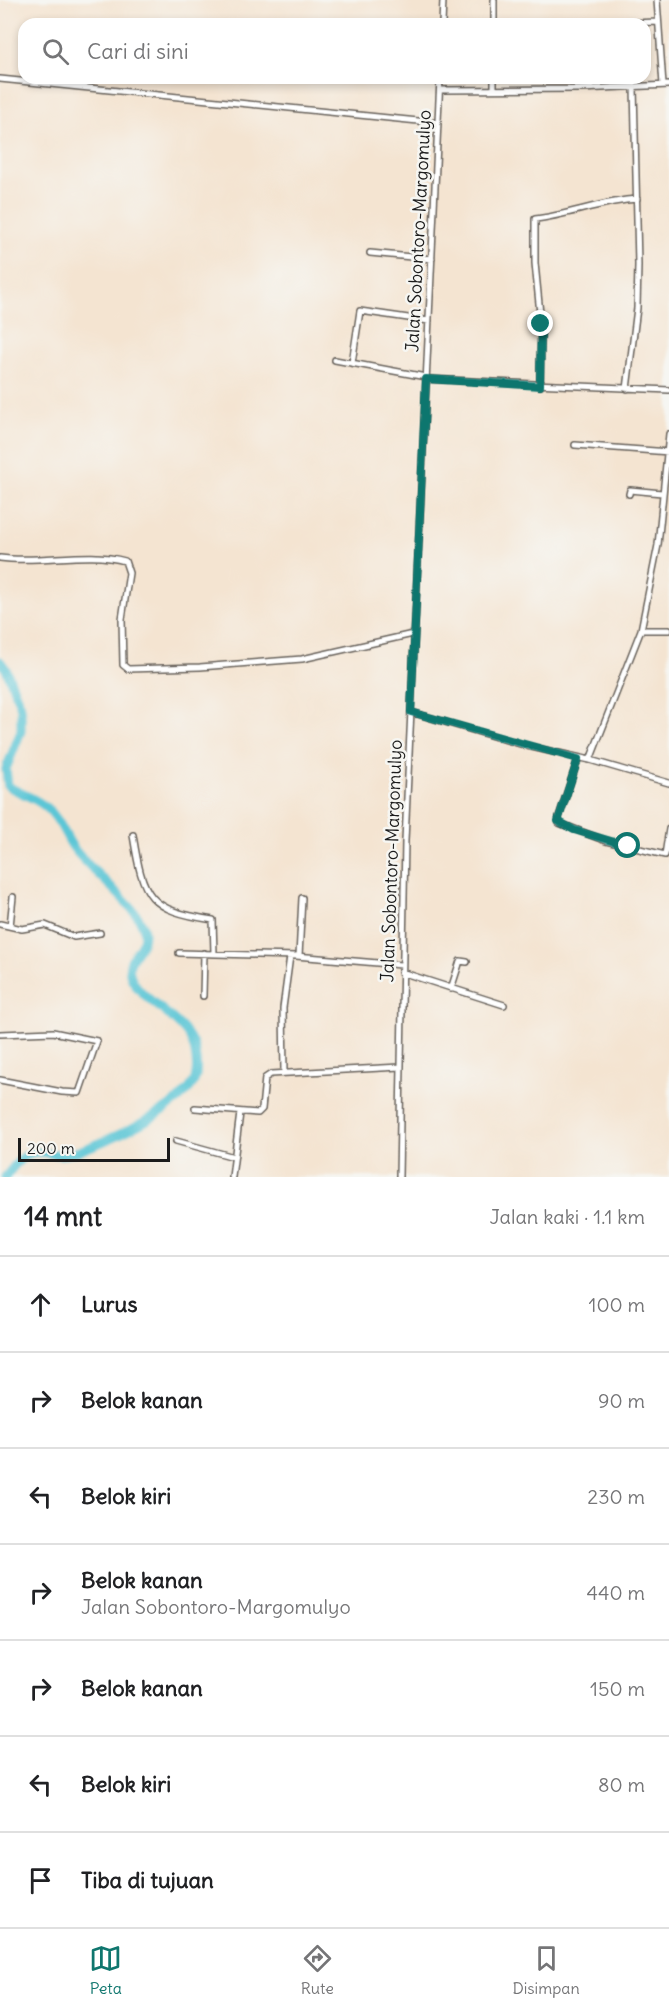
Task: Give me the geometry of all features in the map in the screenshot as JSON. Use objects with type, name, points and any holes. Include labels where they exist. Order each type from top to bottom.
[{"type":"street","points":[[442,18],[443,0]]},
{"type":"street","points":[[494,0],[494,18]]},
{"type":"street","points":[[440,90],[666,85],[657,0]]},
{"type":"street","points":[[651,22],[658,22]]},
{"type":"street","points":[[0,79],[18,81]]},
{"type":"street","points":[[50,84],[438,123]]},
{"type":"street","name":"Jalan Sobontoro-Margomulyo","points":[[399,1177],[401,969],[440,84]]},
{"type":"street","points":[[494,84],[494,89]]},
{"type":"street","points":[[627,389],[637,308],[634,87]]},
{"type":"street","points":[[540,386],[541,324],[534,263],[535,219],[577,211],[603,203],[637,199]]},
{"type":"street","points":[[370,253],[432,259]]},
{"type":"street","points":[[352,363],[360,311],[429,321]]},
{"type":"street","points":[[335,360],[426,378],[540,386],[669,390]]},
{"type":"street","points":[[590,760],[641,630],[658,545],[669,434]]},
{"type":"street","points":[[575,445],[668,452]]},
{"type":"street","points":[[629,494],[630,490],[635,489],[662,493]]},
{"type":"street","points":[[0,558],[24,561],[77,558],[125,561],[129,573],[123,608],[122,663],[128,669],[200,667],[302,659],[414,634]]},
{"type":"street","points":[[641,630],[669,630]]},
{"type":"street","points":[[411,712],[669,783]]},
{"type":"street","points":[[578,759],[559,823],[606,841],[667,856],[669,829]]},
{"type":"street","points":[[133,836],[145,888],[163,908],[185,916],[213,920],[214,953]]},
{"type":"street","points":[[10,926],[13,897]]},
{"type":"street","points":[[299,957],[302,898]]},
{"type":"street","points":[[0,924],[22,929],[45,925],[74,937],[100,933]]},
{"type":"street","points":[[178,953],[290,956],[401,969],[451,989],[504,1005]]},
{"type":"street","points":[[203,996],[204,953]]},
{"type":"street","points":[[284,1072],[283,1008],[290,956]]},
{"type":"street","points":[[451,989],[457,965],[460,961],[467,962]]},
{"type":"street","points":[[0,1034],[53,1032],[93,1038],[97,1041],[78,1093],[0,1080]]},
{"type":"street","points":[[195,1108],[240,1113],[260,1111],[265,1078],[284,1072],[400,1067]]},
{"type":"street","points":[[232,1177],[240,1113]]},
{"type":"street","points":[[176,1141],[234,1157]]},
{"type":"waterway","points":[[0,661],[6,669],[21,707],[21,731],[6,769],[8,786],[38,801],[51,812],[79,855],[134,912],[141,923],[144,938],[133,957],[129,967],[130,973],[141,991],[182,1027],[194,1048],[197,1068],[195,1079],[188,1090],[175,1102],[139,1125],[68,1154],[36,1152],[28,1155],[17,1163],[5,1177]]},
{"type":"route","points":[[541,324],[540,386],[426,379],[411,712],[578,759],[559,823],[606,841],[628,846]]}]
